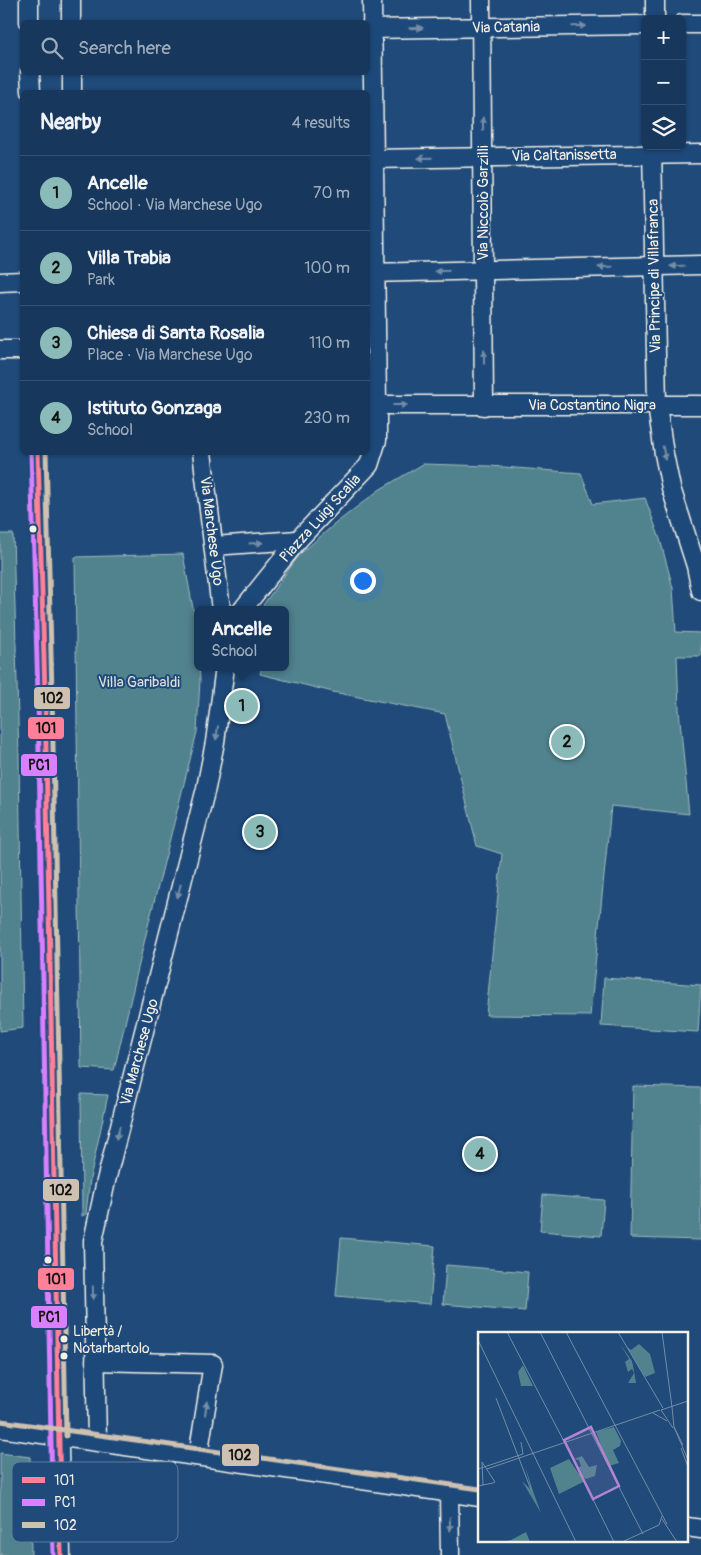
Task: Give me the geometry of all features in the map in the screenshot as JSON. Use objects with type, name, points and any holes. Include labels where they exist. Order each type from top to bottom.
[{"type":"street","points":[[29,0],[30,20]]},
{"type":"street","points":[[71,0],[71,20]]},
{"type":"street","name":"Piazza Luigi Scalia","points":[[245,606],[298,540],[369,465],[377,440],[372,273],[370,29],[372,0]]},
{"type":"street","name":"Via Niccolò Garzilli","points":[[481,0],[484,406]]},
{"type":"street","points":[[655,0],[655,15]]},
{"type":"street","points":[[686,24],[701,24]]},
{"type":"street","name":"Via Catania","points":[[370,29],[641,25]]},
{"type":"street","points":[[30,75],[31,90]]},
{"type":"street","points":[[72,75],[72,90]]},
{"type":"street","name":"Via Caltanissetta","points":[[371,158],[483,157],[652,150],[701,154]]},
{"type":"street","name":"Via Principe di Villafranca","points":[[652,150],[657,405],[664,454],[672,488],[696,566],[701,591]]},
{"type":"street","points":[[372,273],[701,265]]},
{"type":"street","points":[[0,282],[20,281]]},
{"type":"street","points":[[0,350],[20,350]]},
{"type":"street","points":[[377,405],[484,406]]},
{"type":"street","name":"Via Costantino Nigra","points":[[484,406],[701,405]]},
{"type":"street","points":[[38,455],[45,694],[59,1462]]},
{"type":"street","name":"Via Marchese Ugo","points":[[202,455],[221,606]]},
{"type":"street","points":[[214,546],[298,540]]},
{"type":"street","name":"Via Marchese Ugo","points":[[97,1441],[93,1241],[206,788],[216,742],[225,671]]},
{"type":"street","points":[[95,1361],[213,1364],[198,1456]]},
{"type":"street","points":[[0,1428],[478,1497]]},
{"type":"street","points":[[449,1493],[450,1555]]},
{"type":"street","points":[[688,1528],[701,1529]]},
{"type":"street","points":[[61,1542],[61,1555]]},
{"type":"green space","points":[[423,464],[490,466],[581,473],[593,504],[645,498],[660,539],[673,588],[676,632],[701,633],[701,656],[677,656],[679,709],[689,814],[611,806],[590,1016],[486,1015],[502,854],[477,846],[445,714],[333,692],[260,674],[261,671],[289,671],[289,606],[263,605],[300,554],[379,490]]},
{"type":"green space","points":[[0,534],[13,534],[23,1028],[0,1031]]},
{"type":"green space","name":"Villa Garibaldi","points":[[183,554],[194,614],[194,671],[199,671],[197,732],[114,1070],[81,1068],[75,557]]},
{"type":"green space","points":[[604,978],[701,985],[698,1032],[601,1026]]},
{"type":"green space","points":[[633,1086],[701,1088],[701,1240],[630,1238]]},
{"type":"green space","points":[[81,1094],[108,1095],[90,1179],[86,1214],[82,1216]]},
{"type":"green space","points":[[543,1195],[604,1200],[601,1236],[540,1231]]},
{"type":"green space","points":[[341,1238],[435,1246],[430,1304],[336,1296]]},
{"type":"green space","points":[[446,1265],[528,1272],[525,1311],[443,1304]]},
{"type":"green space","points":[[0,1453],[30,1457],[30,1462],[12,1462],[12,1542],[31,1542],[31,1555],[0,1555]]},
{"type":"transit line","name":"PC1","points":[[31,455],[38,694],[51,1462]]},
{"type":"transit line","name":"101","points":[[38,455],[45,694],[59,1462]]},
{"type":"transit line","name":"102","points":[[46,455],[66,1436]]},
{"type":"transit line","name":"102","points":[[1,1421],[478,1489]]},
{"type":"transit line","name":"PC1","points":[[53,1542],[53,1555]]},
{"type":"transit line","name":"101","points":[[61,1542],[61,1555]]},
{"type":"place","name":"Ancelle","points":[[242,706]]},
{"type":"place","name":"Villa Trabia","points":[[567,742]]},
{"type":"place","name":"Chiesa di Santa Rosalia","points":[[260,832]]},
{"type":"place","name":"Istituto Gonzaga","points":[[480,1154]]},
{"type":"place","name":"Libertà / Notarbartolo","points":[[64,1339]]}]
